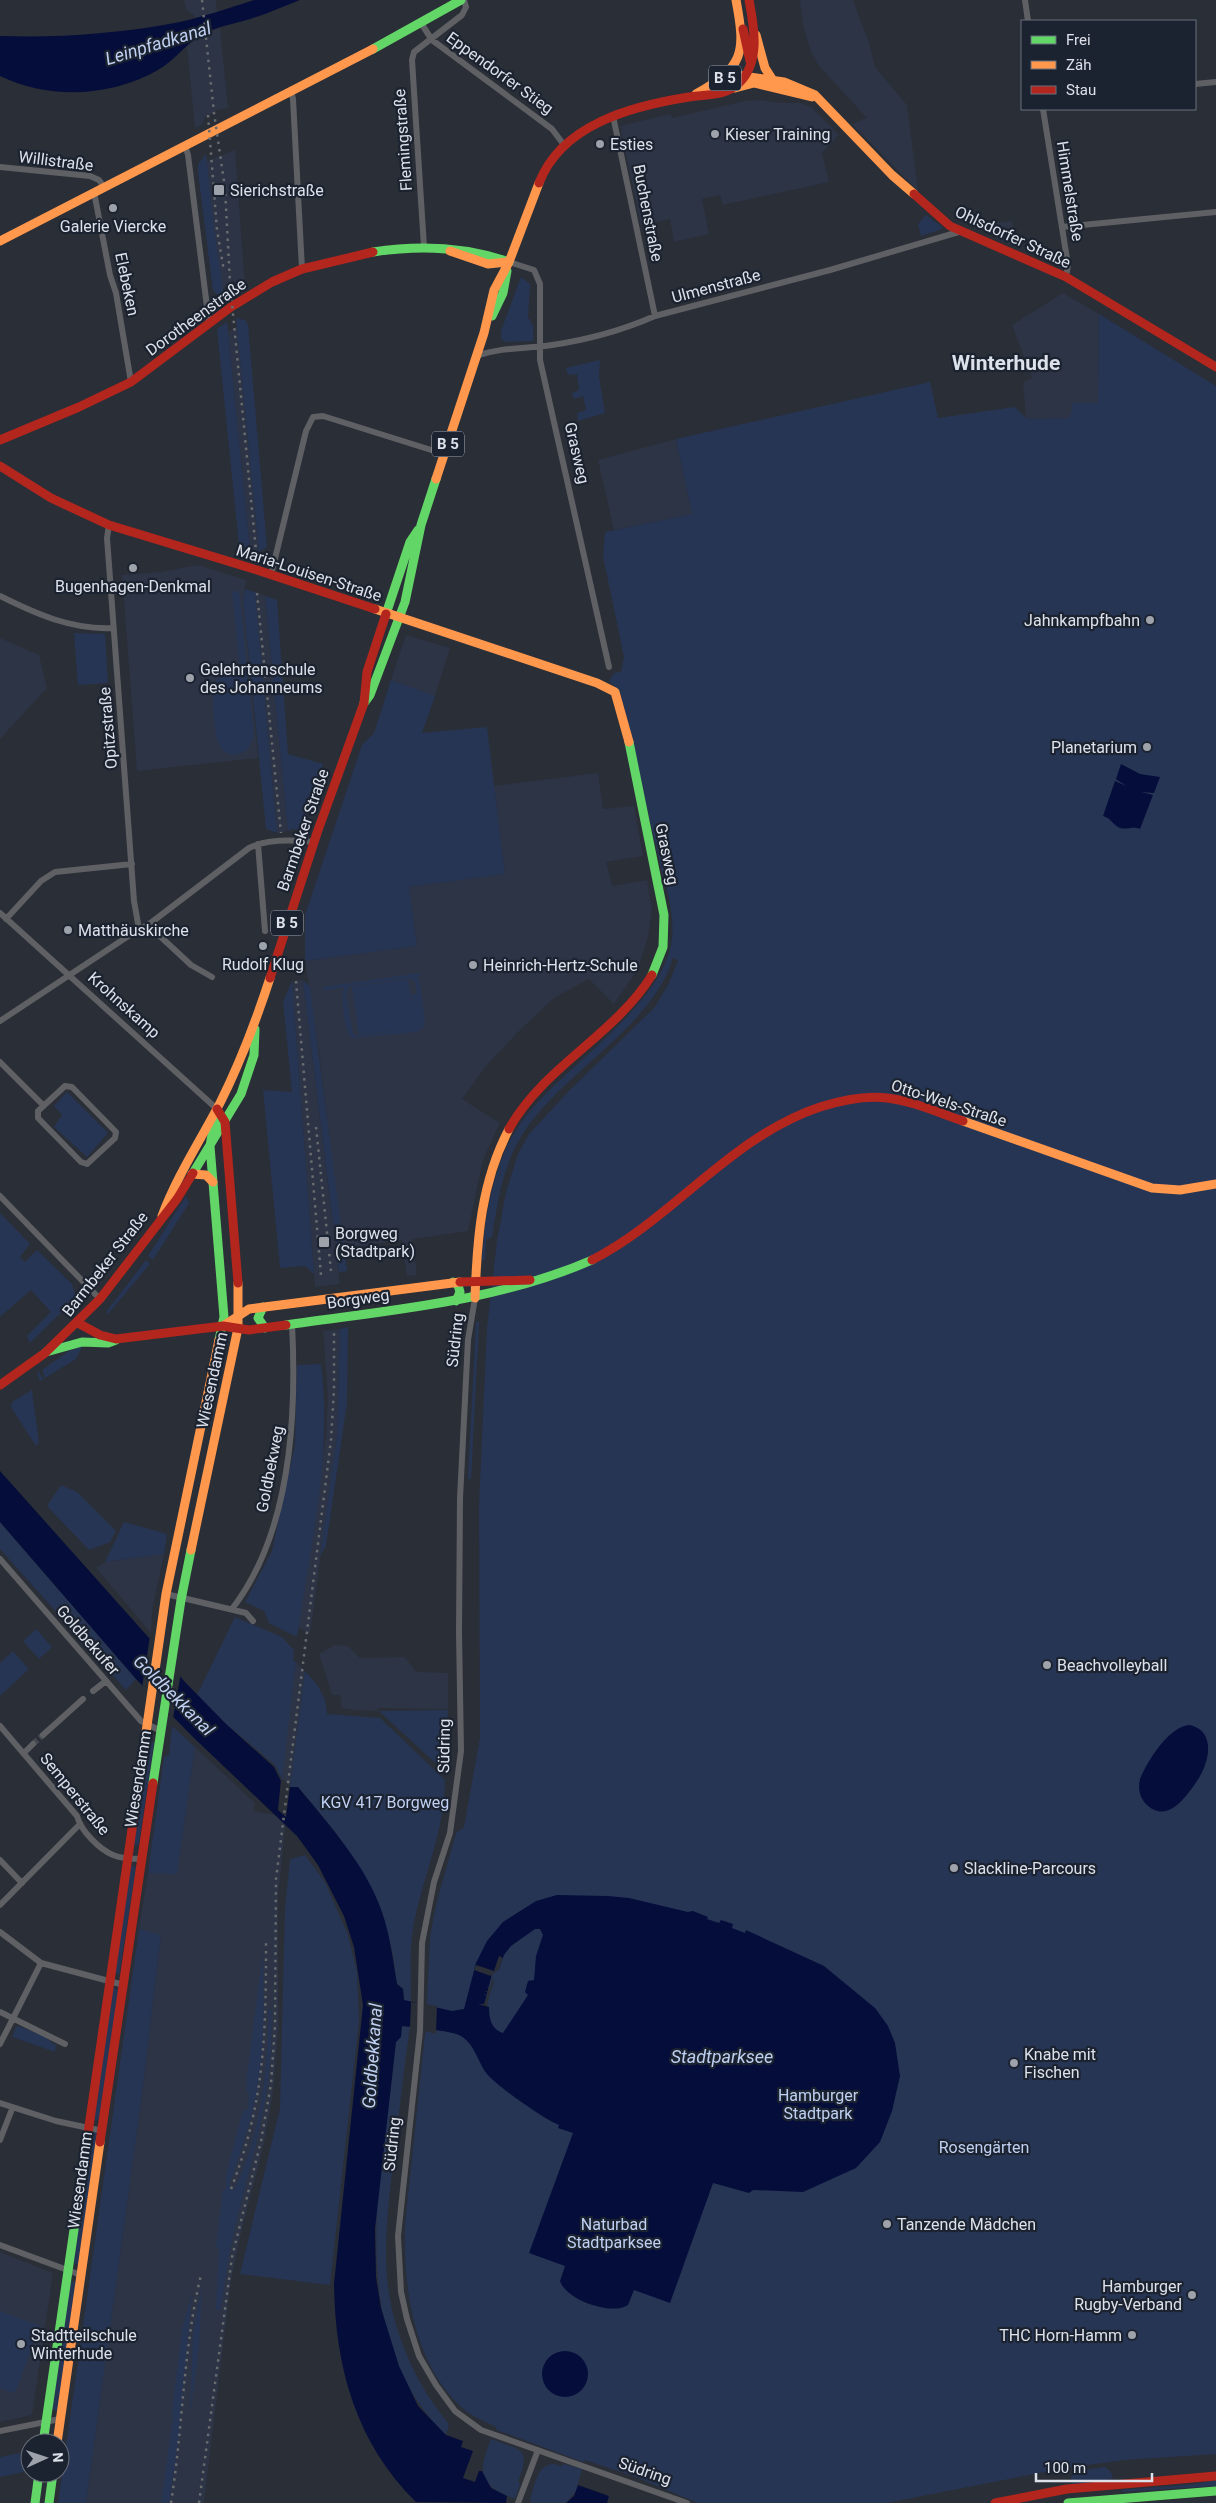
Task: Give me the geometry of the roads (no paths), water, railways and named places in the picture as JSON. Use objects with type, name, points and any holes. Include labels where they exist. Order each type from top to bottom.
[{"type":"street","points":[[0,241],[291,91],[462,0],[466,6],[465,12],[432,40]]},
{"type":"street","name":"B 5","points":[[691,97],[718,83],[736,65],[741,50],[736,0]]},
{"type":"street","name":"B 5","points":[[691,97],[717,95],[733,88],[745,75],[750,65],[755,34],[749,0]]},
{"type":"street","points":[[1025,0],[1028,20]]},
{"type":"street","points":[[738,12],[748,43],[750,65],[756,78]]},
{"type":"street","name":"Eppendorfer Stieg","points":[[421,23],[432,40],[552,129],[564,145]]},
{"type":"street","points":[[755,34],[769,82]]},
{"type":"street","name":"Flemingstraße","points":[[424,247],[412,60],[414,52],[432,40]]},
{"type":"street","points":[[729,74],[745,75],[769,82]]},
{"type":"street","points":[[733,88],[769,82]]},
{"type":"street","name":"Ohlsdorfer Straße","points":[[769,82],[806,89],[821,101],[892,175],[941,219],[962,231],[1066,277],[1216,367]]},
{"type":"street","points":[[1196,84],[1216,82]]},
{"type":"street","points":[[291,91],[294,99],[302,269]]},
{"type":"street","name":"Barmbeker Straße","points":[[162,1216],[170,1194],[216,1110],[241,1052],[255,1026],[314,842],[364,702],[379,673],[399,618],[409,586],[420,527],[484,333],[504,293],[509,262],[542,173],[550,160],[564,145],[586,129],[613,116],[691,97]]},
{"type":"street","name":"Himmelstraße","points":[[1042,110],[1068,265],[1066,277]]},
{"type":"street","name":"Buchenstraße","points":[[613,116],[655,316]]},
{"type":"street","points":[[185,145],[188,155],[209,323]]},
{"type":"street","name":"Willistraße","points":[[0,167],[33,172],[90,176],[99,180],[104,187]]},
{"type":"street","name":"Elebeken","points":[[94,192],[110,275],[116,293],[131,382]]},
{"type":"street","points":[[1062,227],[1216,212]]},
{"type":"street","name":"Ulmenstraße","points":[[476,356],[495,349],[539,347],[637,324],[655,316],[830,270],[962,231]]},
{"type":"street","name":"Dorotheenstraße","points":[[0,440],[79,407],[131,382],[231,307],[272,282],[302,269],[393,248],[458,249],[491,254],[509,262]]},
{"type":"street","name":"Grasweg","points":[[509,262],[528,267],[537,276],[540,284],[540,360],[609,667]]},
{"type":"street","points":[[271,576],[306,431],[313,417],[323,416],[444,454]]},
{"type":"street","name":"Maria-Louisen-Straße","points":[[0,466],[51,498],[109,525],[603,685],[615,692]]},
{"type":"street","name":"Opitzstraße","points":[[109,525],[107,538],[113,628],[136,918],[139,929]]},
{"type":"street","name":"Barmbeker Straße","points":[[364,702],[367,672],[410,542],[420,527]]},
{"type":"street","points":[[0,596],[40,616],[78,626],[113,628]]},
{"type":"street","name":"Grasweg","points":[[615,692],[630,747],[662,899],[665,936]]},
{"type":"street","points":[[0,1021],[139,929],[148,925],[249,848],[258,844],[299,841],[314,842]]},
{"type":"street","points":[[258,844],[265,931]]},
{"type":"street","points":[[6,918],[41,881],[55,872],[132,864]]},
{"type":"street","name":"Krohnskamp","points":[[0,913],[216,1110],[225,1122]]},
{"type":"street","points":[[148,925],[191,964],[212,977]]},
{"type":"street","name":"Südring","points":[[665,936],[659,960],[636,996],[536,1095],[511,1126],[494,1161],[478,1230],[474,1298],[467,1357],[460,1498],[458,1633],[461,1751],[450,1833],[434,1882],[422,1943],[420,2031],[398,2236],[400,2286],[407,2319],[425,2368],[455,2411],[481,2430],[687,2503]]},
{"type":"street","name":"Barmbeker Straße","points":[[0,1385],[45,1353],[78,1323],[100,1299],[146,1240],[162,1216],[177,1199],[241,1094],[254,1055],[255,1026]]},
{"type":"street","points":[[0,1062],[44,1105]]},
{"type":"street","points":[[68,1086],[114,1129],[116,1136],[91,1162],[84,1164],[40,1121],[37,1114],[44,1105],[61,1087],[68,1086]]},
{"type":"street","name":"Otto-Wels-Straße","points":[[474,1298],[521,1287],[573,1268],[616,1246],[649,1222],[740,1148],[777,1125],[823,1106],[864,1097],[884,1096],[905,1101],[1152,1188],[1180,1190],[1216,1184]]},
{"type":"street","points":[[210,1146],[216,1110]]},
{"type":"street","name":"Wiesendamm","points":[[58,2433],[141,1859],[181,1600],[238,1328],[239,1314],[225,1122]]},
{"type":"street","name":"Wiesendamm","points":[[44,2433],[166,1594],[222,1326],[224,1307],[210,1146]]},
{"type":"street","points":[[192,1174],[206,1174],[213,1182]]},
{"type":"street","points":[[0,1196],[100,1299]]},
{"type":"street","name":"Otto-Wels-Straße","points":[[475,1280],[537,1280]]},
{"type":"street","name":"Borgweg","points":[[222,1326],[249,1309],[475,1280]]},
{"type":"street","points":[[453,1282],[458,1285],[460,1292],[456,1301]]},
{"type":"street","name":"Borgweg","points":[[45,1353],[82,1342],[108,1343],[116,1339],[222,1326],[264,1328],[474,1298]]},
{"type":"street","points":[[263,1307],[259,1312],[258,1319],[264,1328]]},
{"type":"street","name":"Borgweg","points":[[78,1323],[100,1335],[116,1339]]},
{"type":"street","name":"Goldbekweg","points":[[232,1609],[247,1590],[263,1558],[284,1480],[293,1416],[292,1324]]},
{"type":"street","name":"Goldbekufer","points":[[0,1559],[106,1681],[148,1726],[160,1731]]},
{"type":"street","points":[[166,1594],[181,1600],[246,1613],[253,1621]]},
{"type":"street","points":[[93,1691],[106,1681]]},
{"type":"street","points":[[43,1735],[83,1699]]},
{"type":"street","name":"Semperstraße","points":[[0,1726],[77,1816],[79,1825],[105,1851],[116,1856],[141,1859]]},
{"type":"street","points":[[24,1753],[33,1744]]},
{"type":"street","points":[[0,1905],[79,1825]]},
{"type":"street","points":[[0,1860],[22,1883]]},
{"type":"street","points":[[0,1932],[42,1963],[124,1985]]},
{"type":"street","points":[[0,2044],[42,1963]]},
{"type":"street","points":[[0,2012],[12,2020],[65,2044]]},
{"type":"street","points":[[0,2103],[12,2109],[103,2131]]},
{"type":"street","points":[[0,2140],[12,2109]]},
{"type":"street","points":[[0,2245],[81,2275]]},
{"type":"street","points":[[0,2430],[60,2418]]},
{"type":"street","points":[[518,2503],[538,2450]]},
{"type":"street","points":[[995,2503],[1068,2488],[1216,2476]]},
{"type":"street","points":[[35,2503],[38,2483]]},
{"type":"street","points":[[49,2503],[51,2483]]},
{"type":"street","points":[[1096,2486],[1097,2501]]},
{"type":"street","points":[[1068,2503],[1216,2491]]},
{"type":"water","name":"Leinpfadkanal","points":[[254,0],[300,0],[256,17],[205,33],[194,39],[158,70],[120,86],[80,92],[59,92],[19,84],[0,76],[0,36],[42,36],[127,30],[191,19]]},
{"type":"water","points":[[1121,764],[1140,774],[1160,777],[1154,793],[1141,792],[1153,795],[1140,829],[1120,828],[1103,816],[1115,781],[1126,786],[1116,779]]},
{"type":"water","points":[[0,1471],[150,1639],[184,1681],[226,1724],[274,1767],[284,1787],[298,1787],[346,1846],[375,1895],[387,1930],[397,1984],[403,1989],[404,2000],[452,2011],[464,2009],[476,1963],[487,1941],[503,1922],[536,1901],[557,1895],[608,1896],[629,1898],[688,1912],[693,1911],[719,1923],[721,1920],[733,1924],[732,1928],[745,1933],[746,1930],[824,1966],[875,2008],[888,2026],[895,2043],[900,2076],[892,2111],[880,2142],[856,2168],[803,2192],[753,2190],[749,2193],[713,2183],[670,2303],[634,2290],[628,2305],[611,2309],[590,2304],[571,2294],[560,2281],[565,2266],[529,2253],[573,2133],[558,2128],[559,2125],[501,2087],[487,2074],[469,2043],[464,2038],[440,2031],[402,2026],[401,2037],[396,2042],[375,2229],[376,2277],[381,2308],[399,2366],[418,2406],[446,2435],[463,2441],[461,2447],[473,2451],[463,2478],[475,2482],[479,2471],[482,2471],[491,2488],[507,2496],[506,2503],[416,2502],[395,2479],[378,2454],[352,2401],[344,2373],[339,2344],[334,2284],[363,2005],[354,1947],[344,1916],[318,1865],[297,1836],[193,1737],[136,1679],[0,1522]],"holes":[[[535,1929],[540,1929],[543,1935],[536,1956],[534,1980],[528,1981],[525,1992],[528,1995],[503,2033],[493,2026],[489,2007],[484,2005],[492,1974],[499,1969],[504,1955],[511,1946]]]},
{"type":"water","points":[[1190,1725],[1198,1728],[1207,1740],[1208,1748],[1205,1765],[1197,1781],[1182,1801],[1168,1810],[1161,1812],[1154,1810],[1146,1804],[1140,1795],[1140,1779],[1160,1745],[1174,1731]]},
{"type":"water","points":[[565,2351],[578,2355],[584,2361],[588,2374],[584,2387],[578,2393],[565,2397],[552,2393],[546,2387],[542,2374],[546,2361],[552,2355]]},
{"type":"water","points":[[578,2485],[609,2496],[607,2503],[566,2503],[574,2496]]},
{"type":"tunnel","points":[[33,1744],[43,1735]]},
{"type":"railway","points":[[202,0],[214,113],[225,188],[230,283],[256,551]]},
{"type":"railway","points":[[208,115],[217,230],[224,271]]},
{"type":"railway","points":[[257,593],[281,833]]},
{"type":"railway","points":[[296,981],[321,1275]]},
{"type":"railway","points":[[316,1127],[331,1271]]},
{"type":"railway","points":[[199,2503],[232,2257],[261,2141],[271,2084],[275,2026],[276,1879],[331,1440],[334,1389],[334,1329]]},
{"type":"railway","points":[[231,2189],[251,2126],[257,2096],[264,2037],[266,1941]]},
{"type":"railway","points":[[171,2503],[190,2331],[201,2275]]},
{"type":"place","name":"Kieser Training","points":[[715,134]]},
{"type":"place","name":"Esties","points":[[600,144]]},
{"type":"place","name":"Sierichstraße","points":[[219,190]]},
{"type":"place","name":"Galerie Viercke","points":[[113,208]]},
{"type":"place","name":"Bugenhagen-Denkmal","points":[[133,568]]},
{"type":"place","name":"Jahnkampfbahn","points":[[1150,620]]},
{"type":"place","name":"Gelehrtenschule des Johanneums","points":[[190,678]]},
{"type":"place","name":"Planetarium","points":[[1147,747]]},
{"type":"place","name":"Matthäuskirche","points":[[68,930]]},
{"type":"place","name":"Rudolf Klug","points":[[263,946]]},
{"type":"place","name":"Heinrich-Hertz-Schule","points":[[473,965]]},
{"type":"place","name":"Borgweg (Stadtpark)","points":[[324,1242]]},
{"type":"place","name":"Beachvolleyball","points":[[1047,1665]]},
{"type":"place","name":"Slackline-Parcours","points":[[954,1868]]},
{"type":"place","name":"Knabe mit Fischen","points":[[1014,2063]]},
{"type":"place","name":"Tanzende Mädchen","points":[[887,2224]]},
{"type":"place","name":"Hamburger Rugby-Verband","points":[[1192,2295]]},
{"type":"place","name":"THC Horn-Hamm","points":[[1132,2335]]},
{"type":"place","name":"Stadtteilschule Winterhude","points":[[21,2344]]},
{"type":"district","name":"Winterhude","points":[[1006,363]]},
{"type":"water label","name":"Goldbekkanal","points":[[174,1695]]},
{"type":"water label","name":"Goldbekkanal","points":[[372,2056]]},
{"type":"water label","name":"Stadtparksee","points":[[722,2056]]},
{"type":"park label","name":"KGV 417 Borgweg","points":[[385,1802]]},
{"type":"park label","name":"Hamburger Stadtpark","points":[[818,2104]]},
{"type":"park label","name":"Rosengärten","points":[[984,2147]]},
{"type":"park label","name":"Naturbad Stadtparksee","points":[[614,2233]]}]
